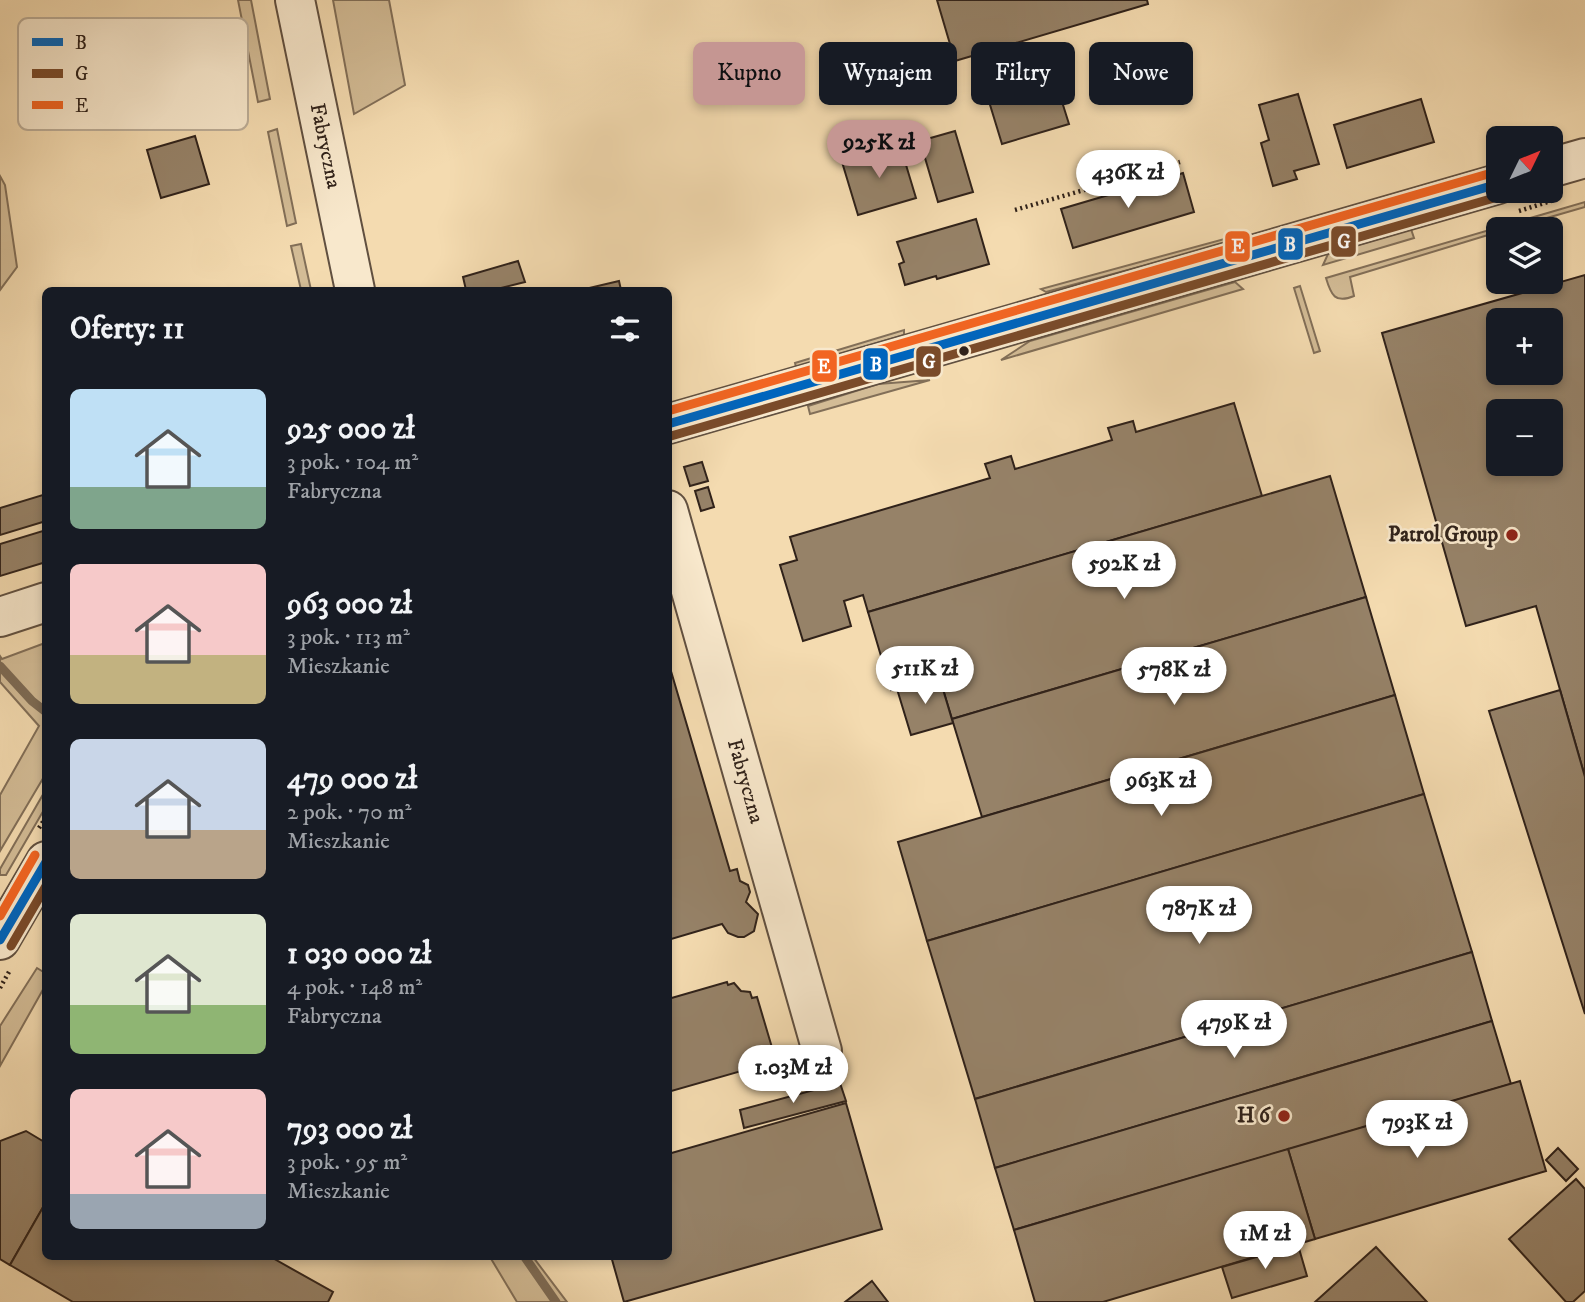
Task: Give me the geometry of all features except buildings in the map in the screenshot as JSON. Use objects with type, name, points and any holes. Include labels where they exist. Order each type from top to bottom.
[{"type":"street","name":"Fabryczna","points":[[295,0],[354,287]]},
{"type":"street","points":[[1563,164],[1585,158]]},
{"type":"street","points":[[672,423],[1486,187]]},
{"type":"street","name":"Fabryczna","points":[[672,524],[822,1051]]},
{"type":"street","points":[[0,617],[42,603]]},
{"type":"street","points":[[0,940],[42,868]]},
{"type":"path","points":[[1015,210],[1180,162]]},
{"type":"shaded area","points":[[238,0],[251,0],[270,99],[258,102],[248,51],[248,18],[242,18]]},
{"type":"shaded area","points":[[333,0],[389,0],[405,85],[354,114]]},
{"type":"shaded area","points":[[277,129],[296,223],[287,226],[268,132]]},
{"type":"shaded area","points":[[0,176],[5,185],[17,267],[0,290]]},
{"type":"shaded area","points":[[1585,202],[1585,207],[1550,217],[1534,217]]},
{"type":"shaded area","points":[[1411,229],[1414,238],[1323,265],[1328,254]]},
{"type":"shaded area","points":[[1486,231],[1486,236],[1350,277],[1354,296],[1348,298],[1335,296],[1326,278]]},
{"type":"shaded area","points":[[1239,235],[1236,241],[1046,292],[1041,289]]},
{"type":"shaded area","points":[[301,244],[310,287],[300,287],[291,246]]},
{"type":"shaded area","points":[[1235,282],[1243,289],[1001,360],[1030,341]]},
{"type":"shaded area","points":[[1300,286],[1320,351],[1314,353],[1294,288]]},
{"type":"shaded area","points":[[904,330],[904,335],[796,367],[795,363]]},
{"type":"shaded area","points":[[930,380],[810,414],[808,406],[878,384]]},
{"type":"shaded area","points":[[42,644],[42,780],[0,851],[0,795],[39,726],[0,682],[0,656],[2,659]]},
{"type":"shaded area","points":[[42,796],[42,813],[6,875],[0,875],[0,869]]},
{"type":"shaded area","points":[[37,968],[42,971],[42,991],[0,1066],[0,1026]]},
{"type":"shaded area","points":[[492,1260],[535,1260],[567,1302],[517,1302]]},
{"type":"waterway","points":[[0,666],[42,709]]},
{"type":"waterway","points":[[527,1260],[556,1302]]},
{"type":"transit line","name":"E","points":[[672,410],[1486,175]]},
{"type":"transit line","name":"B","points":[[672,423],[1486,187]]},
{"type":"transit line","name":"G","points":[[672,436],[1486,200]]},
{"type":"transit line","name":"E","points":[[0,916],[35,855]]},
{"type":"transit line","name":"B","points":[[0,940],[42,869]]},
{"type":"transit line","name":"G","points":[[11,946],[42,893]]},
{"type":"place","name":"Patrol Group","points":[[1512,535]]},
{"type":"place","name":"H 6","points":[[1284,1116]]}]
